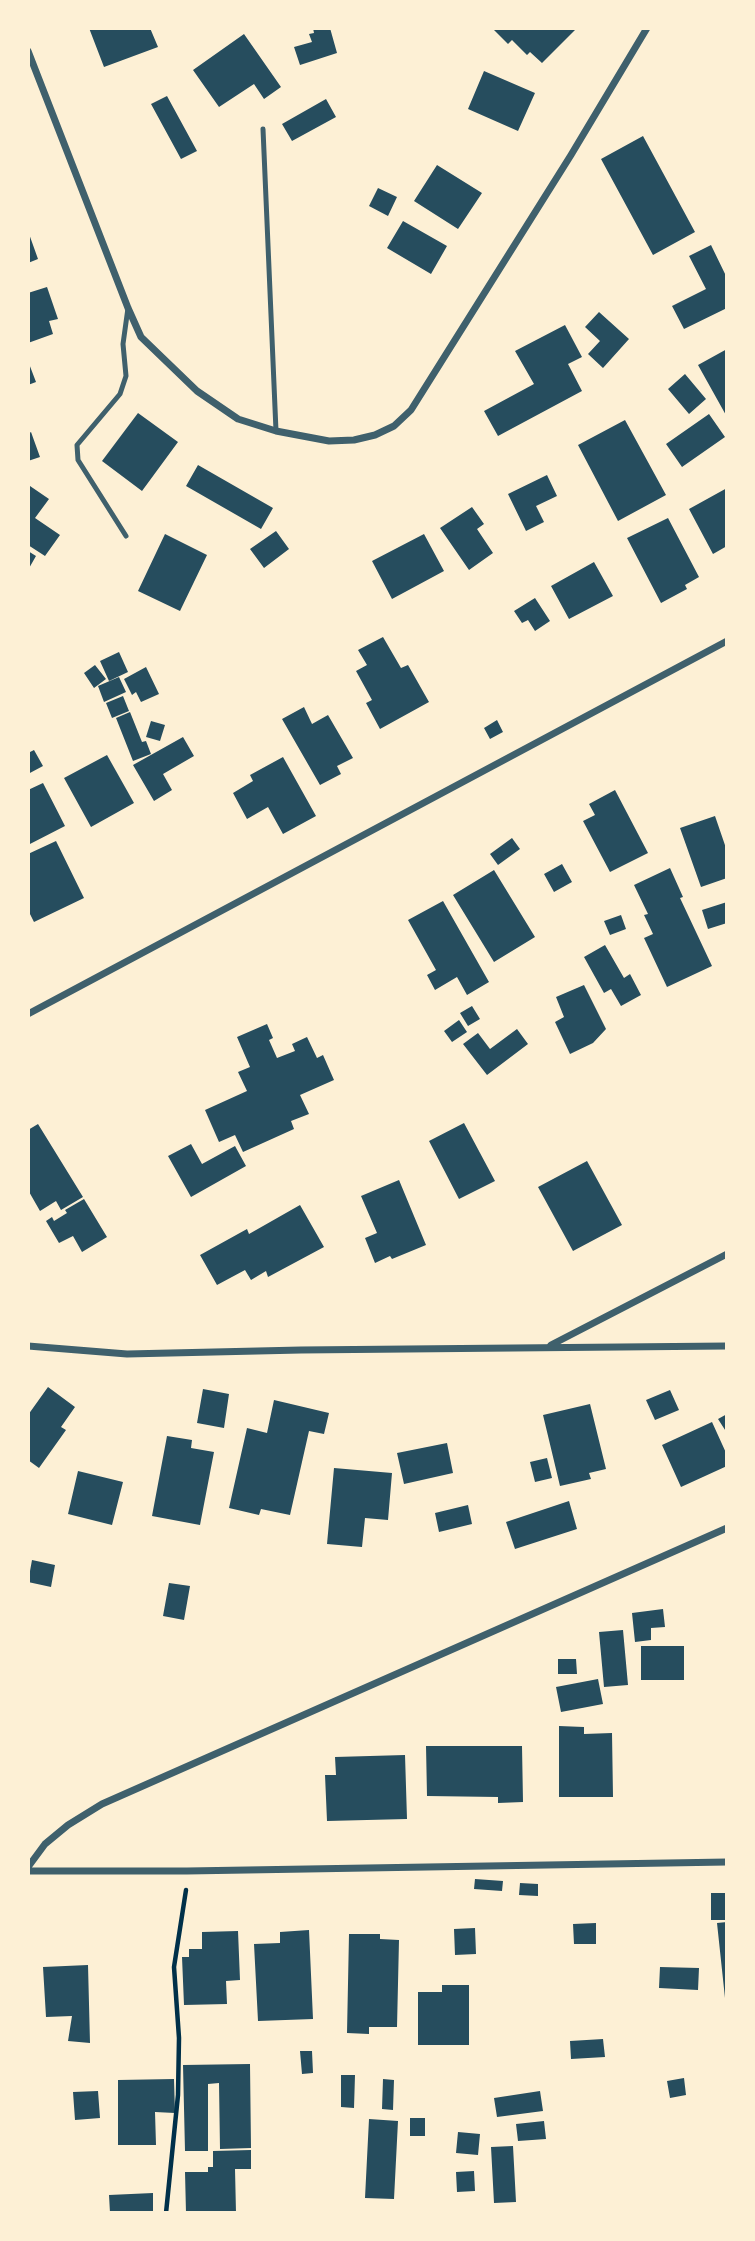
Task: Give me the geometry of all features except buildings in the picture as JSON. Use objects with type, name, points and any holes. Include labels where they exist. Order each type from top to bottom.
[{"type":"street","points":[[28,51],[141,337],[197,391],[239,419],[317,440],[354,440],[375,435],[394,426],[411,410],[572,155],[647,28]]},
{"type":"street","points":[[28,1003],[30,1013],[727,641]]},
{"type":"street","points":[[547,1347],[727,1254]]},
{"type":"street","points":[[28,1346],[127,1354],[727,1346]]},
{"type":"street","points":[[28,1869],[45,1844],[68,1825],[102,1804],[727,1528]]},
{"type":"street","points":[[28,1869],[187,1871],[727,1862]]},
{"type":"lane","points":[[263,129],[276,431]]},
{"type":"lane","points":[[126,536],[78,460],[77,445],[120,394],[126,376],[123,344],[128,308]]},
{"type":"path","points":[[166,2213],[178,2095],[179,2038],[174,1967],[185,1907],[187,1871]]}]
